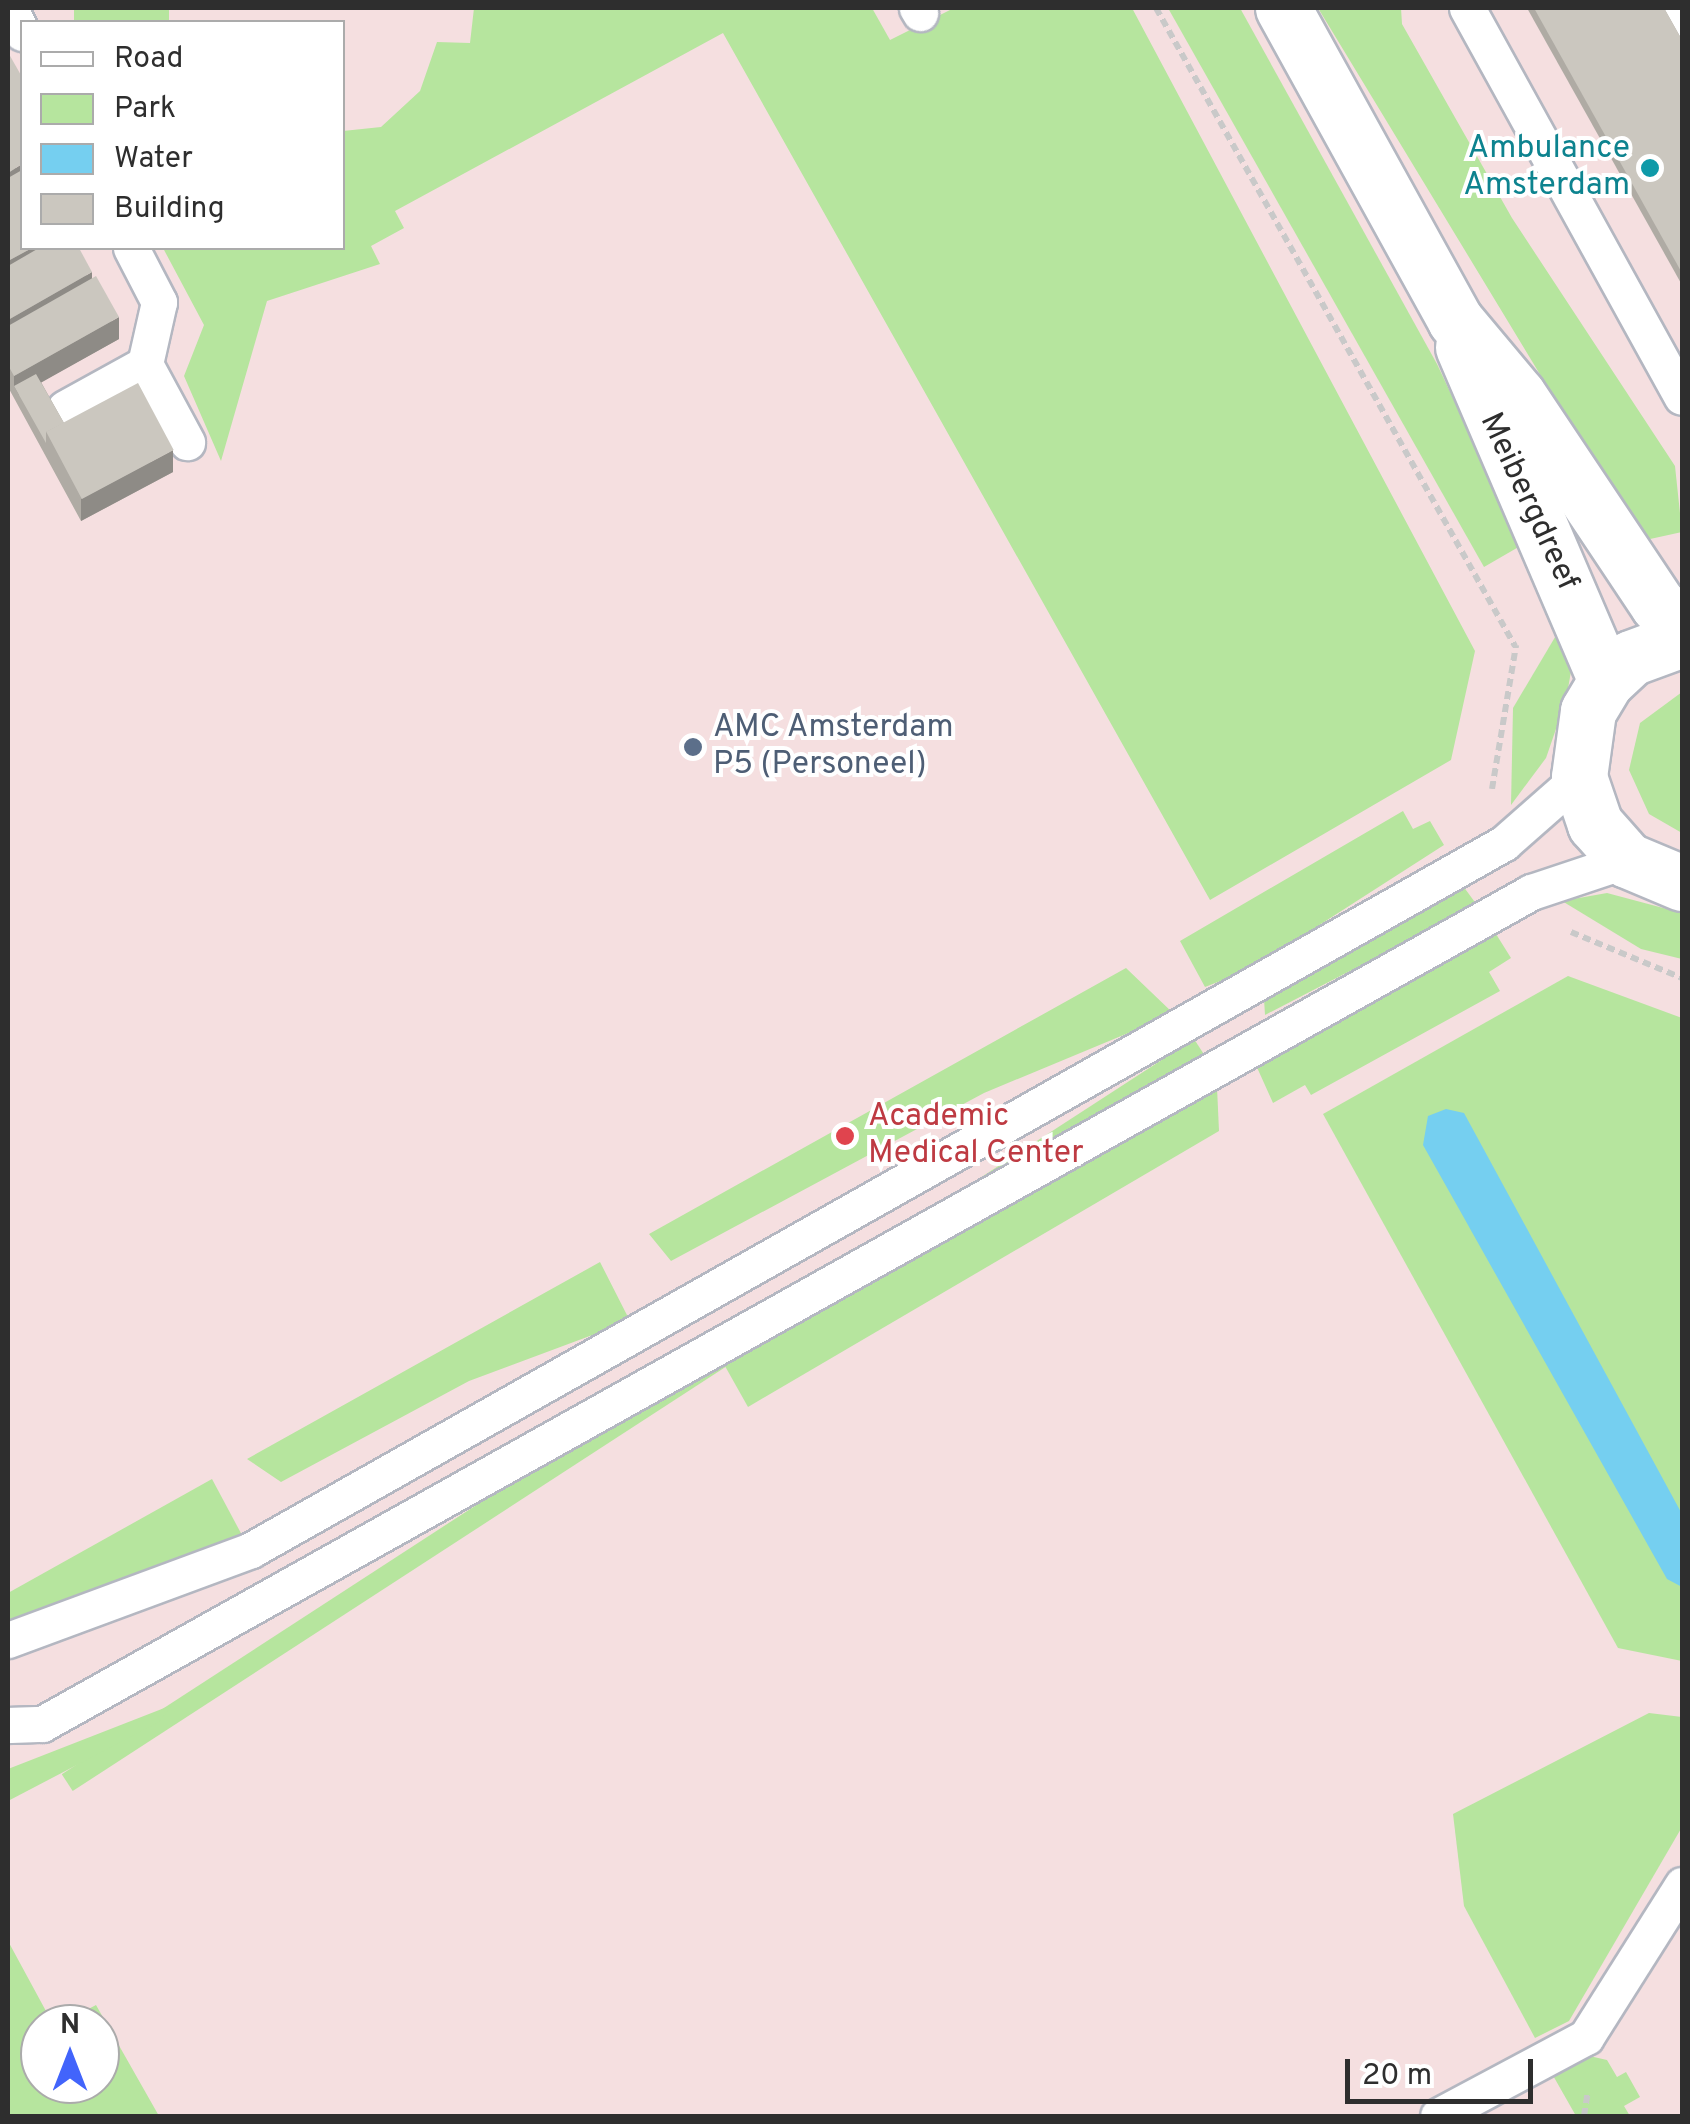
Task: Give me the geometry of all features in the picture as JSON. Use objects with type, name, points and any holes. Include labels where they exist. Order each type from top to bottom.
[{"type":"street","name":"Meibergdreef","points":[[1282,8],[1455,320],[1486,416],[1606,681]]},
{"type":"street","name":"Meibergdreef","points":[[1455,320],[1518,394],[1658,605],[1682,626]]},
{"type":"street","points":[[1682,639],[1631,658],[1606,681],[1588,710],[1578,778],[1595,824],[1627,860],[1682,883]]},
{"type":"lane","points":[[1466,8],[1682,397]]},
{"type":"lane","points":[[1674,8],[1682,22]]},
{"type":"lane","points":[[132,250],[159,302],[145,364],[187,442]]},
{"type":"lane","points":[[65,408],[145,364]]},
{"type":"lane","points":[[8,1640],[250,1550],[1504,844],[1578,778]]},
{"type":"lane","points":[[8,1726],[42,1724],[1531,892],[1627,860]]},
{"type":"lane","points":[[1216,1006],[1240,1054]]},
{"type":"lane","points":[[1438,2116],[1586,2037],[1682,1885]]},
{"type":"path","points":[[1156,8],[1515,646]]},
{"type":"shaded area","name":"Academic Medical Center","points":[[8,8],[1682,8],[1682,2116],[8,2116]]},
{"type":"green space","points":[[74,8],[169,8],[169,20],[74,20]]},
{"type":"green space","points":[[474,8],[872,8],[890,40],[954,8],[1132,8],[1475,651],[1451,760],[1210,900],[723,33],[395,211],[404,228],[371,246],[380,264],[267,301],[221,461],[184,376],[204,325],[164,250],[345,250],[345,131],[381,127],[420,91],[437,42],[470,43]]},
{"type":"green space","points":[[1168,8],[1240,8],[1437,364],[1522,545],[1484,567]]},
{"type":"green space","points":[[1318,8],[1401,8],[1402,24],[1512,218],[1675,466],[1682,532],[1641,541]]},
{"type":"green space","points":[[1564,622],[1573,660],[1566,700],[1546,758],[1511,805],[1513,708]]},
{"type":"green space","points":[[1682,692],[1682,833],[1649,814],[1629,770],[1640,723]]},
{"type":"green space","points":[[1403,811],[1413,829],[1430,821],[1444,845],[1251,969],[1205,987],[1180,941]]},
{"type":"green space","points":[[1463,886],[1477,905],[1265,1015],[1264,999]]},
{"type":"green space","points":[[1607,893],[1682,913],[1682,959],[1641,949],[1562,901]]},
{"type":"green space","points":[[1496,934],[1511,958],[1489,972],[1500,991],[1311,1095],[1305,1085],[1273,1103],[1255,1063]]},
{"type":"green space","points":[[1126,968],[1174,1014],[984,1093],[671,1261],[649,1234]]},
{"type":"green space","points":[[1568,976],[1682,1018],[1682,1661],[1618,1648],[1323,1114]]},
{"type":"green space","points":[[1194,1039],[1205,1056],[73,1791],[62,1774]]},
{"type":"green space","points":[[1217,1087],[1219,1131],[748,1407],[721,1359]]},
{"type":"green space","points":[[600,1262],[630,1321],[469,1381],[281,1482],[247,1459]]},
{"type":"green space","points":[[212,1479],[243,1537],[8,1624],[8,1593]]},
{"type":"green space","points":[[172,1705],[159,1722],[8,1801],[8,1769]]},
{"type":"green space","points":[[1649,1713],[1682,1717],[1682,1827],[1569,2021],[1535,2038],[1464,1906],[1453,1814]]},
{"type":"green space","points":[[8,1941],[42,2004],[20,2004],[20,2104],[120,2104],[120,2047],[159,2116],[8,2116]]},
{"type":"green space","points":[[1585,2055],[1607,2060],[1617,2077],[1626,2072],[1640,2097],[1624,2106],[1630,2116],[1576,2116],[1551,2072]]},
{"type":"water","points":[[1446,1109],[1464,1113],[1682,1514],[1682,1587],[1667,1579],[1423,1145],[1428,1116]]},
{"type":"building","name":"Ambulance Amsterdam","points":[[1534,8],[1664,8],[1682,40],[1682,273]]},
{"type":"building","points":[[8,55],[20,73],[20,165],[8,173]]},
{"type":"building","points":[[20,171],[20,250],[28,250],[8,261],[8,178]]},
{"type":"building","points":[[36,250],[80,250],[92,272],[8,320],[8,266]]},
{"type":"building","points":[[96,276],[119,317],[14,376],[8,365],[8,326]]},
{"type":"building","points":[[36,374],[64,423],[46,432],[46,443],[14,386]]},
{"type":"building","points":[[138,383],[174,450],[82,499],[46,432]]},
{"type":"place","name":"Ambulance Amsterdam","points":[[1650,168]]},
{"type":"place","name":"AMC Amsterdam P5 (Personeel)","points":[[693,747]]},
{"type":"place","name":"Academic Medical Center","points":[[845,1136]]}]
